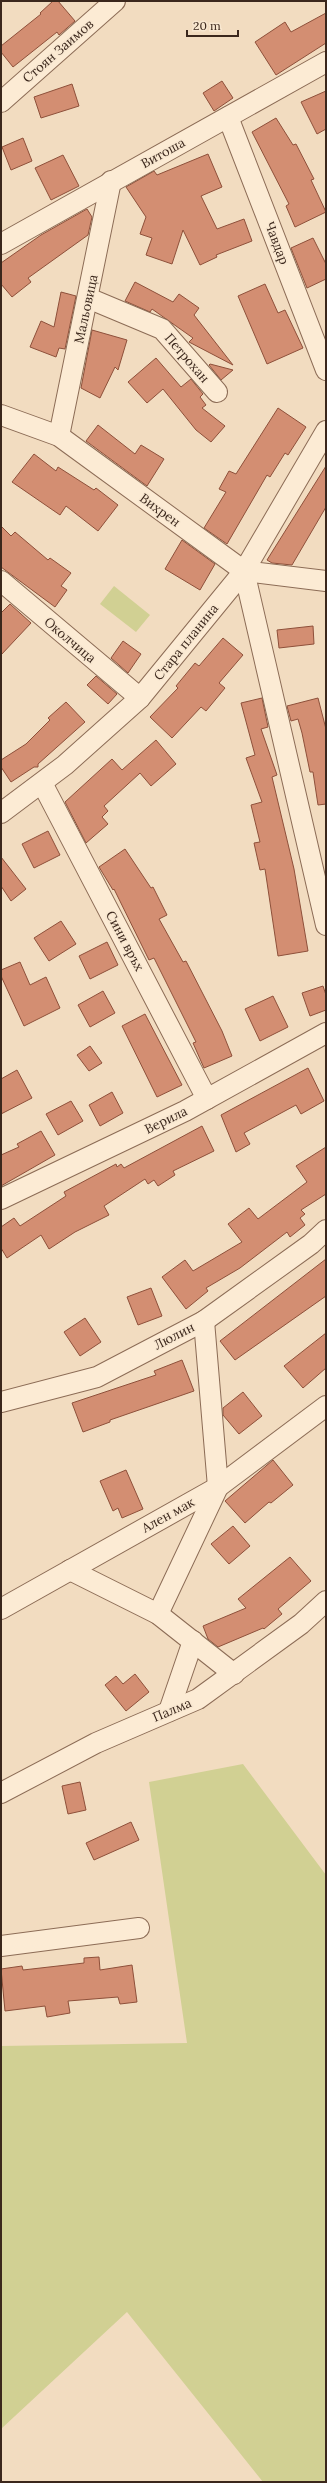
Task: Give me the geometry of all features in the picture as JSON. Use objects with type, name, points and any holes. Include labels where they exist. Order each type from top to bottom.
[{"type":"street","name":"Стоян Заимов","points":[[1,102],[115,1]]},
{"type":"street","name":"Витоша","points":[[1,244],[111,181],[326,62]]},
{"type":"street","name":"Чавдар","points":[[228,117],[326,370]]},
{"type":"street","name":"Мальовица","points":[[59,436],[111,181]]},
{"type":"street","name":"Петрохан","points":[[88,298],[162,330],[217,392]]},
{"type":"street","name":"Вихрен","points":[[1,415],[59,436],[244,571],[326,581]]},
{"type":"street","name":"Стара планина","points":[[4,807],[42,783],[140,698],[244,571],[326,432]]},
{"type":"street","points":[[244,571],[326,924]]},
{"type":"street","name":"Околчица","points":[[1,581],[140,698]]},
{"type":"street","name":"Сини връх","points":[[42,783],[207,1099]]},
{"type":"street","name":"Верила","points":[[1,1199],[207,1099],[326,1033]]},
{"type":"street","name":"Люлин","points":[[1,1402],[97,1377],[204,1321],[305,1249],[326,1230]]},
{"type":"street","points":[[158,1614],[218,1487],[204,1321]]},
{"type":"street","name":"Ален мак","points":[[1,1609],[218,1487],[326,1406]]},
{"type":"street","points":[[70,1570],[158,1614],[234,1674]]},
{"type":"street","name":"Палма","points":[[1,1793],[96,1743],[198,1699],[300,1624],[326,1601]]},
{"type":"street","points":[[169,1712],[193,1641]]},
{"type":"street","points":[[1,1946],[139,1928]]},
{"type":"shaded area","points":[[114,586],[150,615],[136,632],[100,604]]},
{"type":"shaded area","points":[[243,1764],[326,1875],[326,2482],[263,2482],[127,2312],[1,2429],[1,2046],[187,2043],[149,1782]]},
{"type":"building","points":[[53,1],[58,1],[75,21],[59,35],[57,32],[13,67],[1,52],[1,46],[41,14],[40,13]]},
{"type":"building","points":[[326,13],[326,43],[276,75],[255,42],[285,22],[291,32]]},
{"type":"building","points":[[222,81],[233,98],[214,111],[203,93]]},
{"type":"building","points":[[72,84],[79,106],[41,118],[34,97]]},
{"type":"building","points":[[326,91],[326,129],[317,134],[301,102]]},
{"type":"building","points":[[276,118],[293,145],[296,144],[314,179],[311,180],[326,212],[295,227],[286,206],[289,204],[252,132]]},
{"type":"building","points":[[23,138],[32,161],[11,170],[2,147]]},
{"type":"building","points":[[208,154],[222,187],[201,196],[217,229],[244,219],[252,241],[216,255],[217,257],[200,265],[183,230],[172,264],[146,255],[152,238],[140,234],[146,217],[126,187],[154,171],[157,175]]},
{"type":"building","points":[[63,155],[79,186],[51,200],[35,168]]},
{"type":"building","points":[[87,209],[92,217],[88,235],[28,278],[31,282],[12,297],[1,284],[1,263],[41,235]]},
{"type":"building","points":[[313,238],[326,264],[326,279],[307,288],[291,248]]},
{"type":"building","points":[[135,282],[173,302],[179,294],[199,308],[194,315],[233,365],[189,342],[193,338],[152,309],[150,312],[125,301]]},
{"type":"building","points":[[265,284],[278,313],[285,310],[303,348],[267,364],[238,296]]},
{"type":"building","points":[[61,292],[76,296],[65,349],[59,348],[56,357],[30,347],[41,321],[54,327]]},
{"type":"building","points":[[92,330],[127,340],[118,370],[115,367],[100,398],[81,388]]},
{"type":"building","points":[[156,358],[181,387],[191,379],[203,394],[200,397],[206,405],[202,408],[225,426],[211,442],[196,430],[163,389],[147,403],[128,382]]},
{"type":"building","points":[[209,365],[233,370],[221,380]]},
{"type":"building","points":[[278,408],[306,427],[288,455],[285,453],[270,477],[267,475],[227,544],[204,528],[226,492],[219,489],[229,471],[236,474]]},
{"type":"building","points":[[98,425],[135,454],[141,445],[164,459],[147,486],[86,441]]},
{"type":"building","points":[[34,454],[56,471],[58,467],[94,490],[96,488],[118,505],[98,531],[66,506],[60,515],[12,482]]},
{"type":"building","points":[[326,466],[326,507],[292,565],[272,563],[267,560]]},
{"type":"building","points":[[1,526],[11,536],[15,532],[48,560],[50,558],[71,573],[61,586],[67,590],[55,607],[1,567]]},
{"type":"building","points":[[182,540],[215,564],[200,590],[165,569]]},
{"type":"building","points":[[10,604],[31,623],[1,655],[1,613]]},
{"type":"building","points":[[313,626],[314,644],[279,648],[277,630]]},
{"type":"building","points":[[223,638],[243,655],[219,683],[225,688],[206,711],[201,707],[172,738],[150,717],[178,688],[176,686],[195,663],[199,666]]},
{"type":"building","points":[[123,641],[141,654],[128,673],[111,658]]},
{"type":"building","points":[[96,676],[117,694],[108,704],[87,685]]},
{"type":"building","points":[[262,698],[268,727],[261,729],[277,775],[272,777],[294,869],[308,951],[278,956],[265,869],[260,870],[254,843],[260,842],[251,805],[262,802],[246,758],[255,755],[241,703]]},
{"type":"building","points":[[318,698],[326,729],[326,804],[318,805],[313,772],[310,772],[298,719],[291,721],[287,706]]},
{"type":"building","points":[[66,702],[85,722],[38,764],[38,767],[34,767],[11,782],[1,767],[1,760],[26,744],[50,720],[48,718]]},
{"type":"building","points":[[156,740],[176,764],[151,786],[140,773],[104,806],[108,811],[102,817],[108,824],[86,843],[65,802],[112,759],[122,770]]},
{"type":"building","points":[[48,831],[60,855],[34,868],[22,844]]},
{"type":"building","points":[[125,849],[151,888],[153,887],[167,915],[159,919],[183,962],[186,961],[222,1031],[232,1056],[204,1068],[193,1043],[196,1042],[154,958],[149,960],[114,889],[113,890],[99,867]]},
{"type":"building","points":[[1,857],[26,889],[11,901],[1,886]]},
{"type":"building","points":[[61,921],[76,944],[49,961],[34,938]]},
{"type":"building","points":[[107,942],[118,965],[90,979],[79,956]]},
{"type":"building","points":[[20,962],[30,985],[46,977],[60,1008],[24,1026],[1,976],[1,970]]},
{"type":"building","points":[[323,986],[326,995],[326,1010],[310,1016],[302,993]]},
{"type":"building","points":[[103,991],[115,1013],[90,1027],[78,1005]]},
{"type":"building","points":[[273,996],[288,1027],[260,1041],[245,1009]]},
{"type":"building","points":[[145,1014],[182,1085],[157,1097],[122,1026]]},
{"type":"building","points":[[90,1046],[102,1063],[89,1071],[77,1055]]},
{"type":"building","points":[[308,1068],[324,1101],[301,1114],[296,1105],[244,1133],[250,1144],[236,1152],[221,1115]]},
{"type":"building","points":[[17,1070],[32,1098],[1,1114],[1,1079]]},
{"type":"building","points":[[112,1092],[123,1113],[100,1126],[89,1105]]},
{"type":"building","points":[[71,1101],[83,1121],[58,1135],[46,1114]]},
{"type":"building","points":[[202,1126],[214,1151],[173,1171],[175,1175],[158,1186],[154,1180],[148,1184],[145,1179],[104,1206],[109,1215],[75,1232],[49,1249],[41,1235],[7,1258],[1,1248],[1,1227],[14,1218],[20,1226],[66,1196],[64,1192],[116,1164],[117,1167],[121,1164],[124,1168]]},
{"type":"building","points":[[41,1131],[55,1155],[1,1186],[1,1155],[19,1147],[17,1144]]},
{"type":"building","points":[[326,1147],[326,1194],[301,1210],[305,1214],[300,1218],[305,1225],[290,1237],[287,1232],[240,1268],[206,1288],[208,1291],[186,1309],[162,1277],[185,1260],[193,1271],[242,1242],[228,1224],[249,1208],[258,1219],[307,1182],[296,1166]]},
{"type":"building","points":[[326,1259],[326,1296],[235,1360],[220,1341]]},
{"type":"building","points":[[151,1288],[162,1316],[138,1325],[127,1297]]},
{"type":"building","points":[[85,1318],[101,1342],[80,1356],[64,1332]]},
{"type":"building","points":[[326,1333],[326,1368],[303,1388],[284,1366]]},
{"type":"building","points":[[182,1360],[194,1391],[110,1420],[110,1422],[83,1432],[72,1403],[156,1375],[154,1371]]},
{"type":"building","points":[[243,1392],[262,1416],[239,1434],[223,1415],[223,1408]]},
{"type":"building","points":[[273,1460],[293,1485],[271,1503],[269,1502],[245,1523],[225,1501]]},
{"type":"building","points":[[126,1470],[143,1509],[122,1518],[118,1508],[113,1511],[100,1481]]},
{"type":"building","points":[[233,1526],[250,1546],[229,1564],[211,1544]]},
{"type":"building","points":[[290,1557],[311,1581],[278,1609],[282,1614],[264,1629],[263,1628],[218,1647],[208,1639],[203,1626],[246,1608],[238,1599]]},
{"type":"building","points":[[135,1674],[149,1692],[126,1711],[105,1685],[116,1676],[123,1684]]},
{"type":"building","points":[[80,1782],[86,1810],[68,1814],[62,1786]]},
{"type":"building","points":[[131,1822],[139,1840],[94,1860],[86,1843]]},
{"type":"building","points":[[99,1957],[100,1970],[132,1965],[137,2002],[120,2004],[118,1997],[68,2001],[70,2013],[47,2017],[45,2006],[5,2011],[1,1969],[22,1966],[23,1970],[84,1963],[84,1958]]}]
